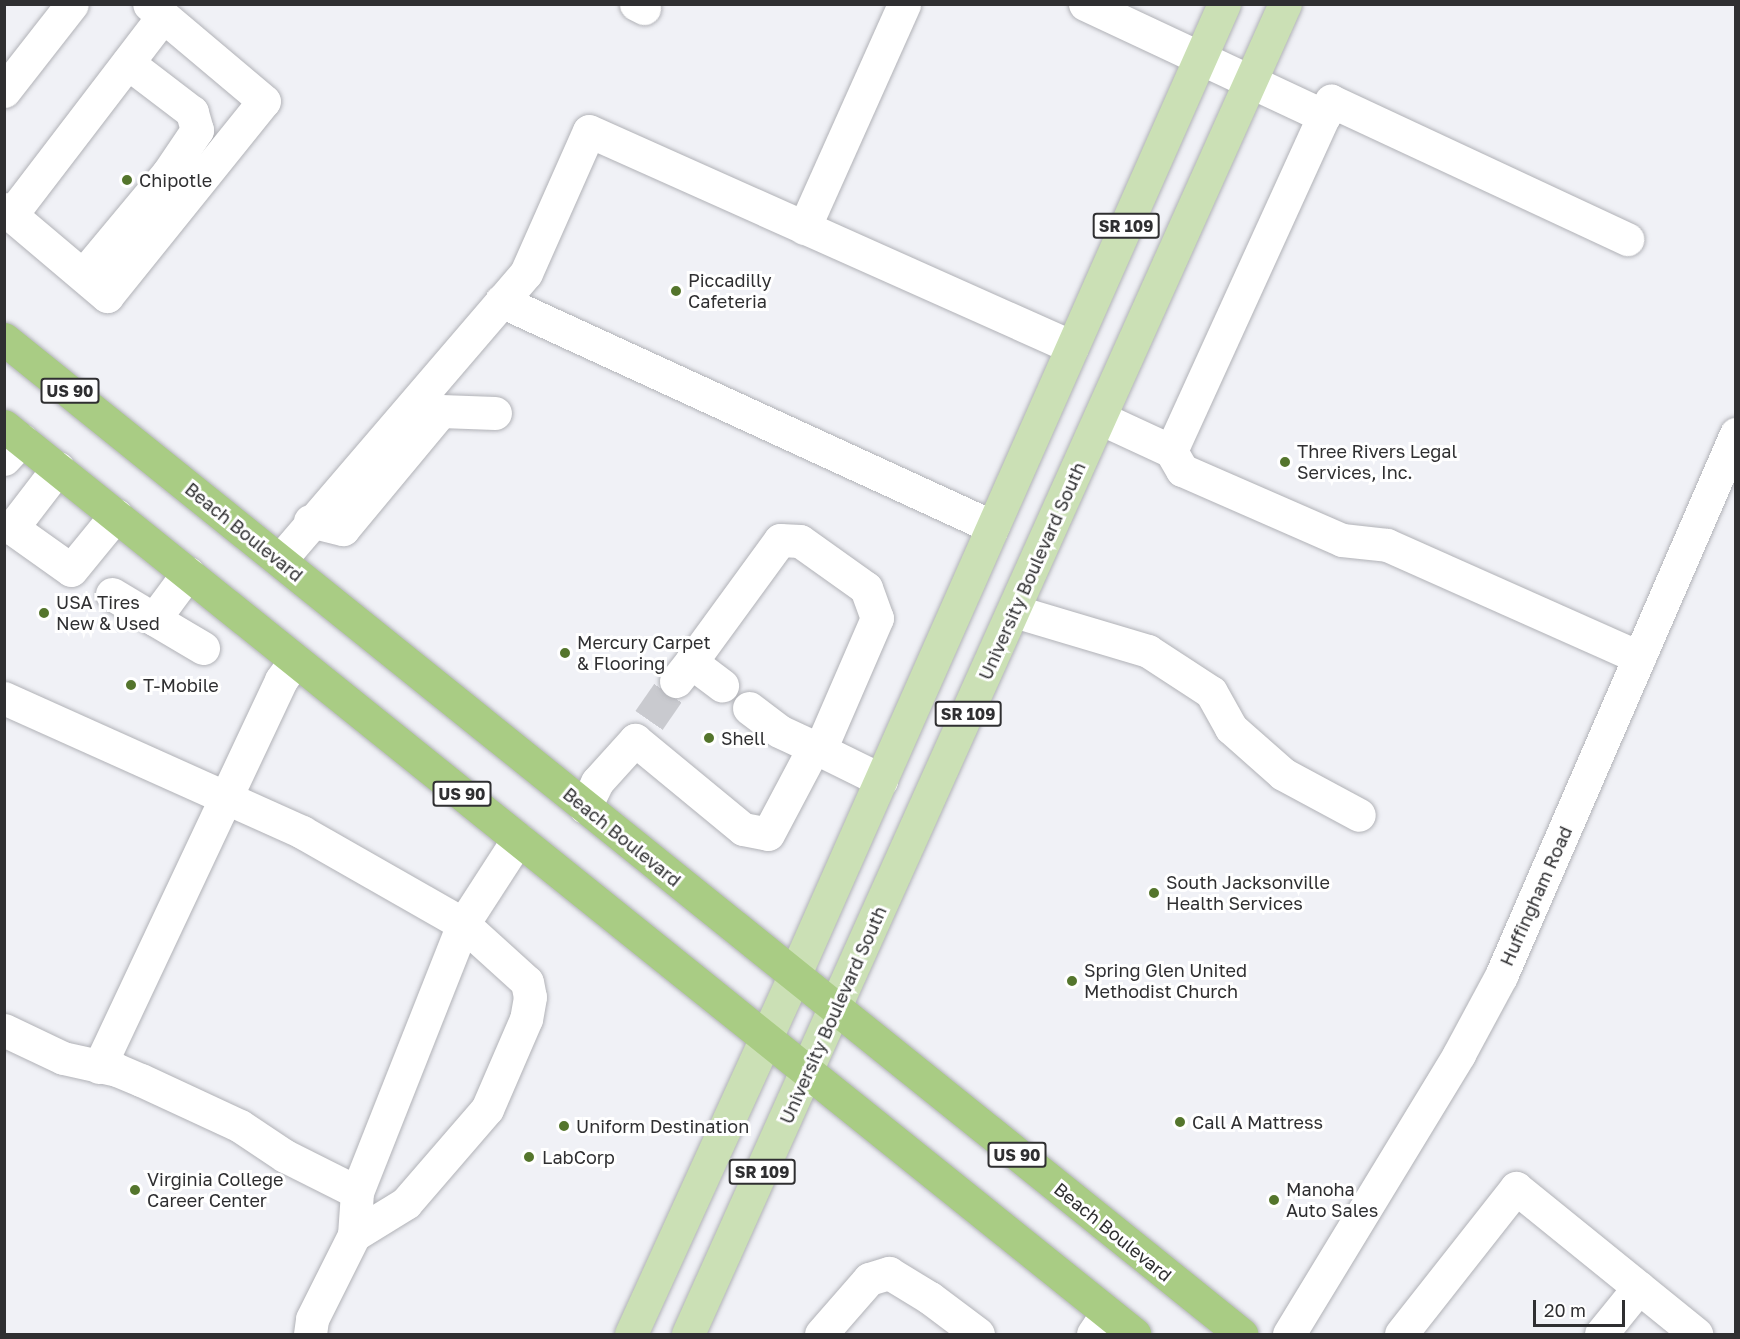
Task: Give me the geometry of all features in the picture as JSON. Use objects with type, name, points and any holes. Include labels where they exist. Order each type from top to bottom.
[{"type":"highway","name":"Beach Boulevard","points":[[4,339],[1241,1335]]},
{"type":"highway","name":"US 90","points":[[10,441],[58,468],[808,1072],[1100,1324],[1134,1335]]},
{"type":"main road","name":"SR 109","points":[[631,1335],[794,976],[1224,4]]},
{"type":"main road","name":"University Boulevard South","points":[[688,1335],[836,1010],[1285,4]]},
{"type":"street","points":[[4,91],[72,4]]},
{"type":"street","points":[[804,228],[904,4]]},
{"type":"street","points":[[1103,8],[1324,116]]},
{"type":"street","points":[[156,10],[264,101],[107,296],[8,212],[128,63],[156,10]]},
{"type":"street","points":[[83,275],[168,174],[197,130],[192,112],[128,63]]},
{"type":"street","points":[[1171,451],[1331,101],[1627,239]]},
{"type":"street","points":[[280,560],[310,521],[526,273],[589,131],[1072,348]]},
{"type":"street","points":[[501,301],[993,527]]},
{"type":"street","points":[[310,521],[343,530],[441,411],[495,412]]},
{"type":"street","points":[[1100,418],[1171,451],[1182,470],[1342,540],[1387,545],[1639,657]]},
{"type":"street","name":"Huffingham Road","points":[[1289,1335],[1459,1054],[1501,976],[1736,434]]},
{"type":"street","points":[[58,468],[12,528],[71,570],[116,515]]},
{"type":"street","points":[[585,807],[597,782],[642,730],[743,829],[768,834],[817,749],[877,618],[866,588],[800,541],[780,540],[684,672],[722,685]]},
{"type":"street","points":[[154,619],[188,573]]},
{"type":"street","points":[[112,594],[203,648]]},
{"type":"street","points":[[1014,610],[1148,651],[1211,692],[1231,728],[1282,774],[1359,815]]},
{"type":"street","points":[[99,1068],[281,680],[295,661]]},
{"type":"street","points":[[4,698],[302,832],[463,924],[527,982],[530,998],[526,1019],[487,1109],[470,1133],[406,1203],[354,1235]]},
{"type":"street","points":[[749,708],[779,732],[881,780]]},
{"type":"street","points":[[310,1335],[312,1319],[354,1235],[357,1192],[463,924],[518,839]]},
{"type":"street","points":[[4,1030],[63,1058],[99,1068],[117,1070],[240,1126],[285,1156],[357,1192]]},
{"type":"street","points":[[1401,1335],[1516,1188],[1696,1335]]},
{"type":"street","points":[[821,1335],[868,1279],[889,1273],[930,1298],[978,1335]]},
{"type":"street","points":[[1602,1335],[1639,1287]]},
{"type":"tunnel","points":[[649,720],[676,681]]},
{"type":"place","name":"Chipotle","points":[[127,180]]},
{"type":"place","name":"Piccadilly Cafeteria","points":[[676,291]]},
{"type":"place","name":"Three Rivers Legal Services, Inc.","points":[[1285,462]]},
{"type":"place","name":"USA Tires New & Used","points":[[44,613]]},
{"type":"place","name":"Mercury Carpet & Flooring","points":[[565,653]]},
{"type":"place","name":"T-Mobile","points":[[131,685]]},
{"type":"place","name":"Shell","points":[[709,738]]},
{"type":"place","name":"South Jacksonville Health Services","points":[[1154,893]]},
{"type":"place","name":"Spring Glen United Methodist Church","points":[[1072,981]]},
{"type":"place","name":"Call A Mattress","points":[[1180,1122]]},
{"type":"place","name":"Uniform Destination","points":[[564,1126]]},
{"type":"place","name":"LabCorp","points":[[529,1157]]},
{"type":"place","name":"Virginia College Career Center","points":[[135,1190]]},
{"type":"place","name":"Manoha Auto Sales","points":[[1274,1200]]}]
